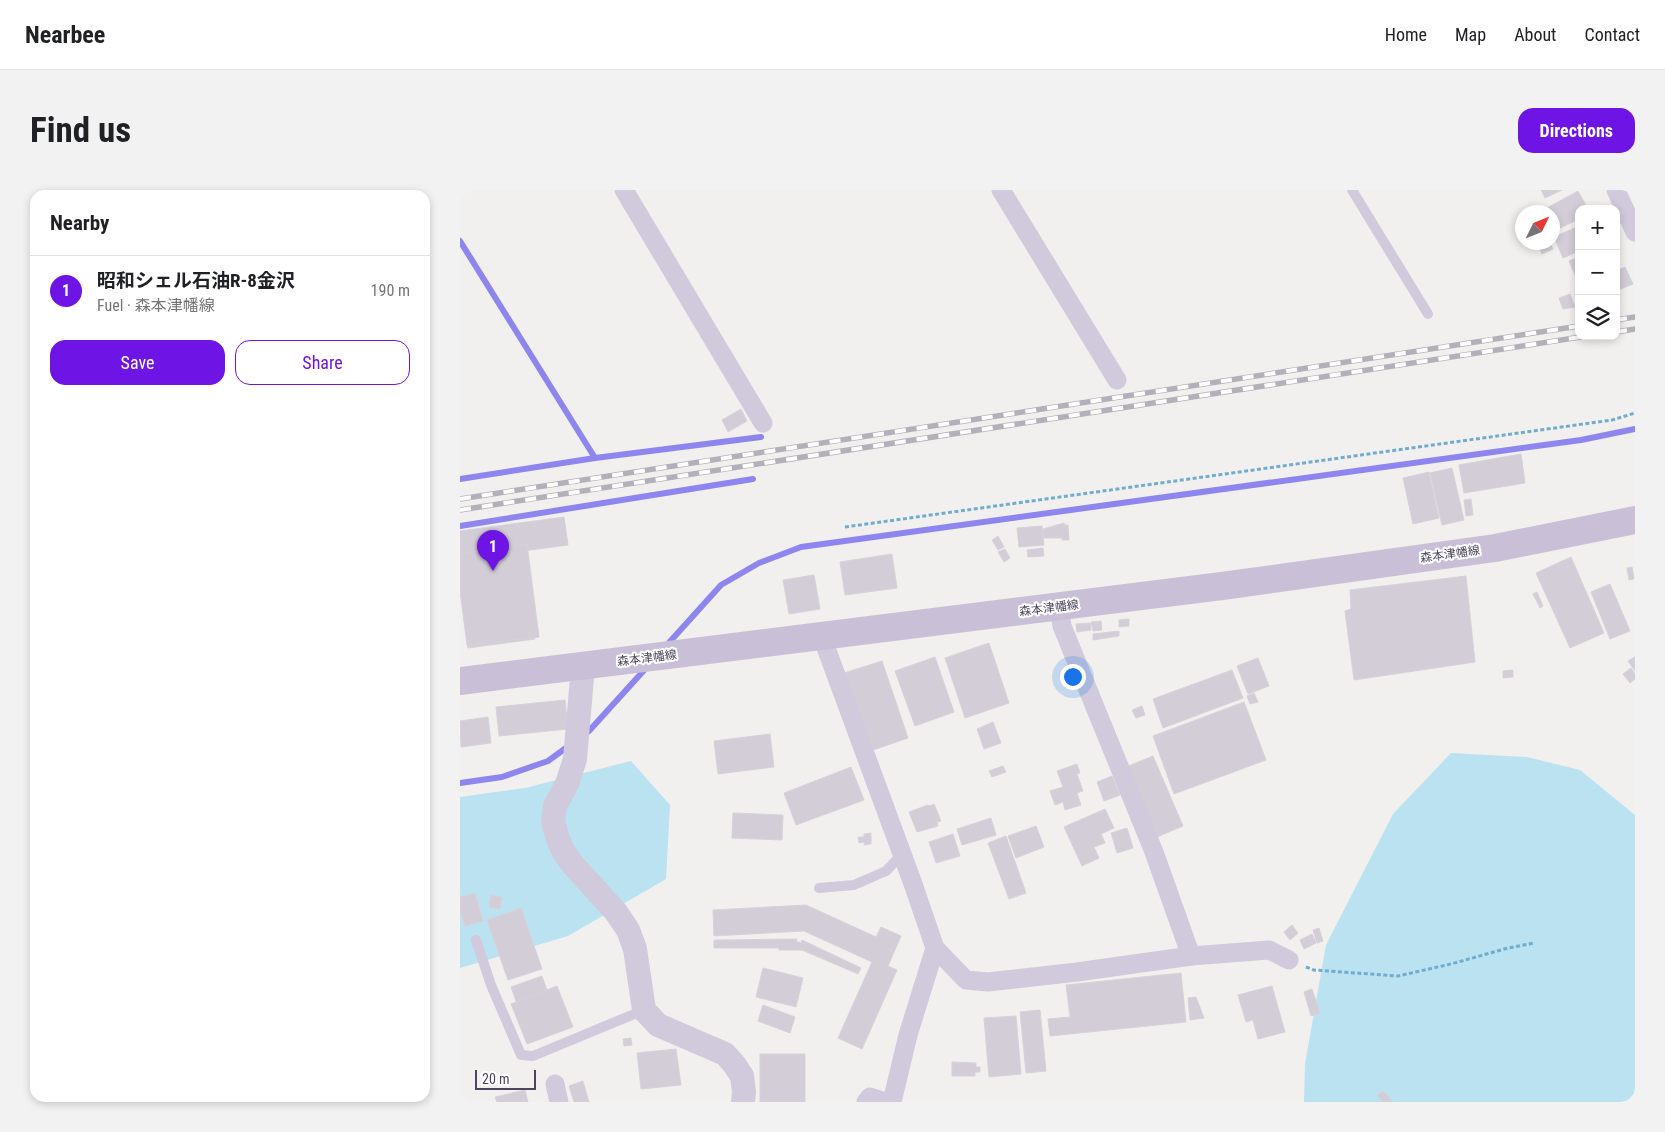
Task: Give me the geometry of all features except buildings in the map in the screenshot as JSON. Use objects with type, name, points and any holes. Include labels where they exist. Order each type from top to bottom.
[{"type":"main road","name":"森本津幡線","points":[[460,681],[1222,586],[1495,548],[1635,520]]},
{"type":"street","points":[[624,190],[763,423]]},
{"type":"street","points":[[1000,190],[1117,380]]},
{"type":"street","points":[[1624,197],[1635,232]]},
{"type":"street","points":[[1059,607],[1062,626],[1154,852],[1191,956]]},
{"type":"street","points":[[822,637],[935,948],[966,980],[988,982],[1191,956],[1269,950],[1289,960]]},
{"type":"street","points":[[582,666],[579,726],[575,759],[567,784],[555,806],[553,822],[563,851],[574,866],[616,912],[628,930],[634,949],[644,1010],[658,1025],[725,1054],[742,1076],[743,1102]]},
{"type":"street","points":[[881,1102],[908,1035],[935,948]]},
{"type":"lane","points":[[1352,190],[1428,314]]},
{"type":"lane","points":[[819,888],[854,885],[886,871],[902,854]]},
{"type":"lane","points":[[476,940],[491,985],[521,1055],[533,1056],[644,1010]]},
{"type":"path","points":[[845,527],[1612,420],[1635,412]]},
{"type":"path","points":[[1289,960],[1314,970],[1398,976],[1534,943]]},
{"type":"shaded area","points":[[1451,753],[1527,757],[1580,770],[1635,815],[1635,1102],[1304,1102],[1305,1064],[1326,945],[1393,814]]},
{"type":"shaded area","points":[[631,761],[670,805],[666,879],[568,936],[460,968],[460,797],[525,788]]},
{"type":"waterway","points":[[460,241],[595,458]]},
{"type":"waterway","points":[[666,646],[721,585],[759,563],[801,547],[1581,440],[1635,429]]},
{"type":"waterway","points":[[460,479],[595,458],[761,437]]},
{"type":"waterway","points":[[460,526],[753,479]]},
{"type":"waterway","points":[[582,736],[589,731],[647,667]]},
{"type":"waterway","points":[[460,783],[502,777],[548,761],[570,745]]},
{"type":"railway","points":[[1620,319],[1635,317]]},
{"type":"railway","points":[[460,499],[1575,327]]},
{"type":"railway","points":[[1620,331],[1635,329]]},
{"type":"railway","points":[[460,510],[1575,338]]},
{"type":"place","name":"昭和シェル石油R-8金沢","points":[[493,571]]}]
